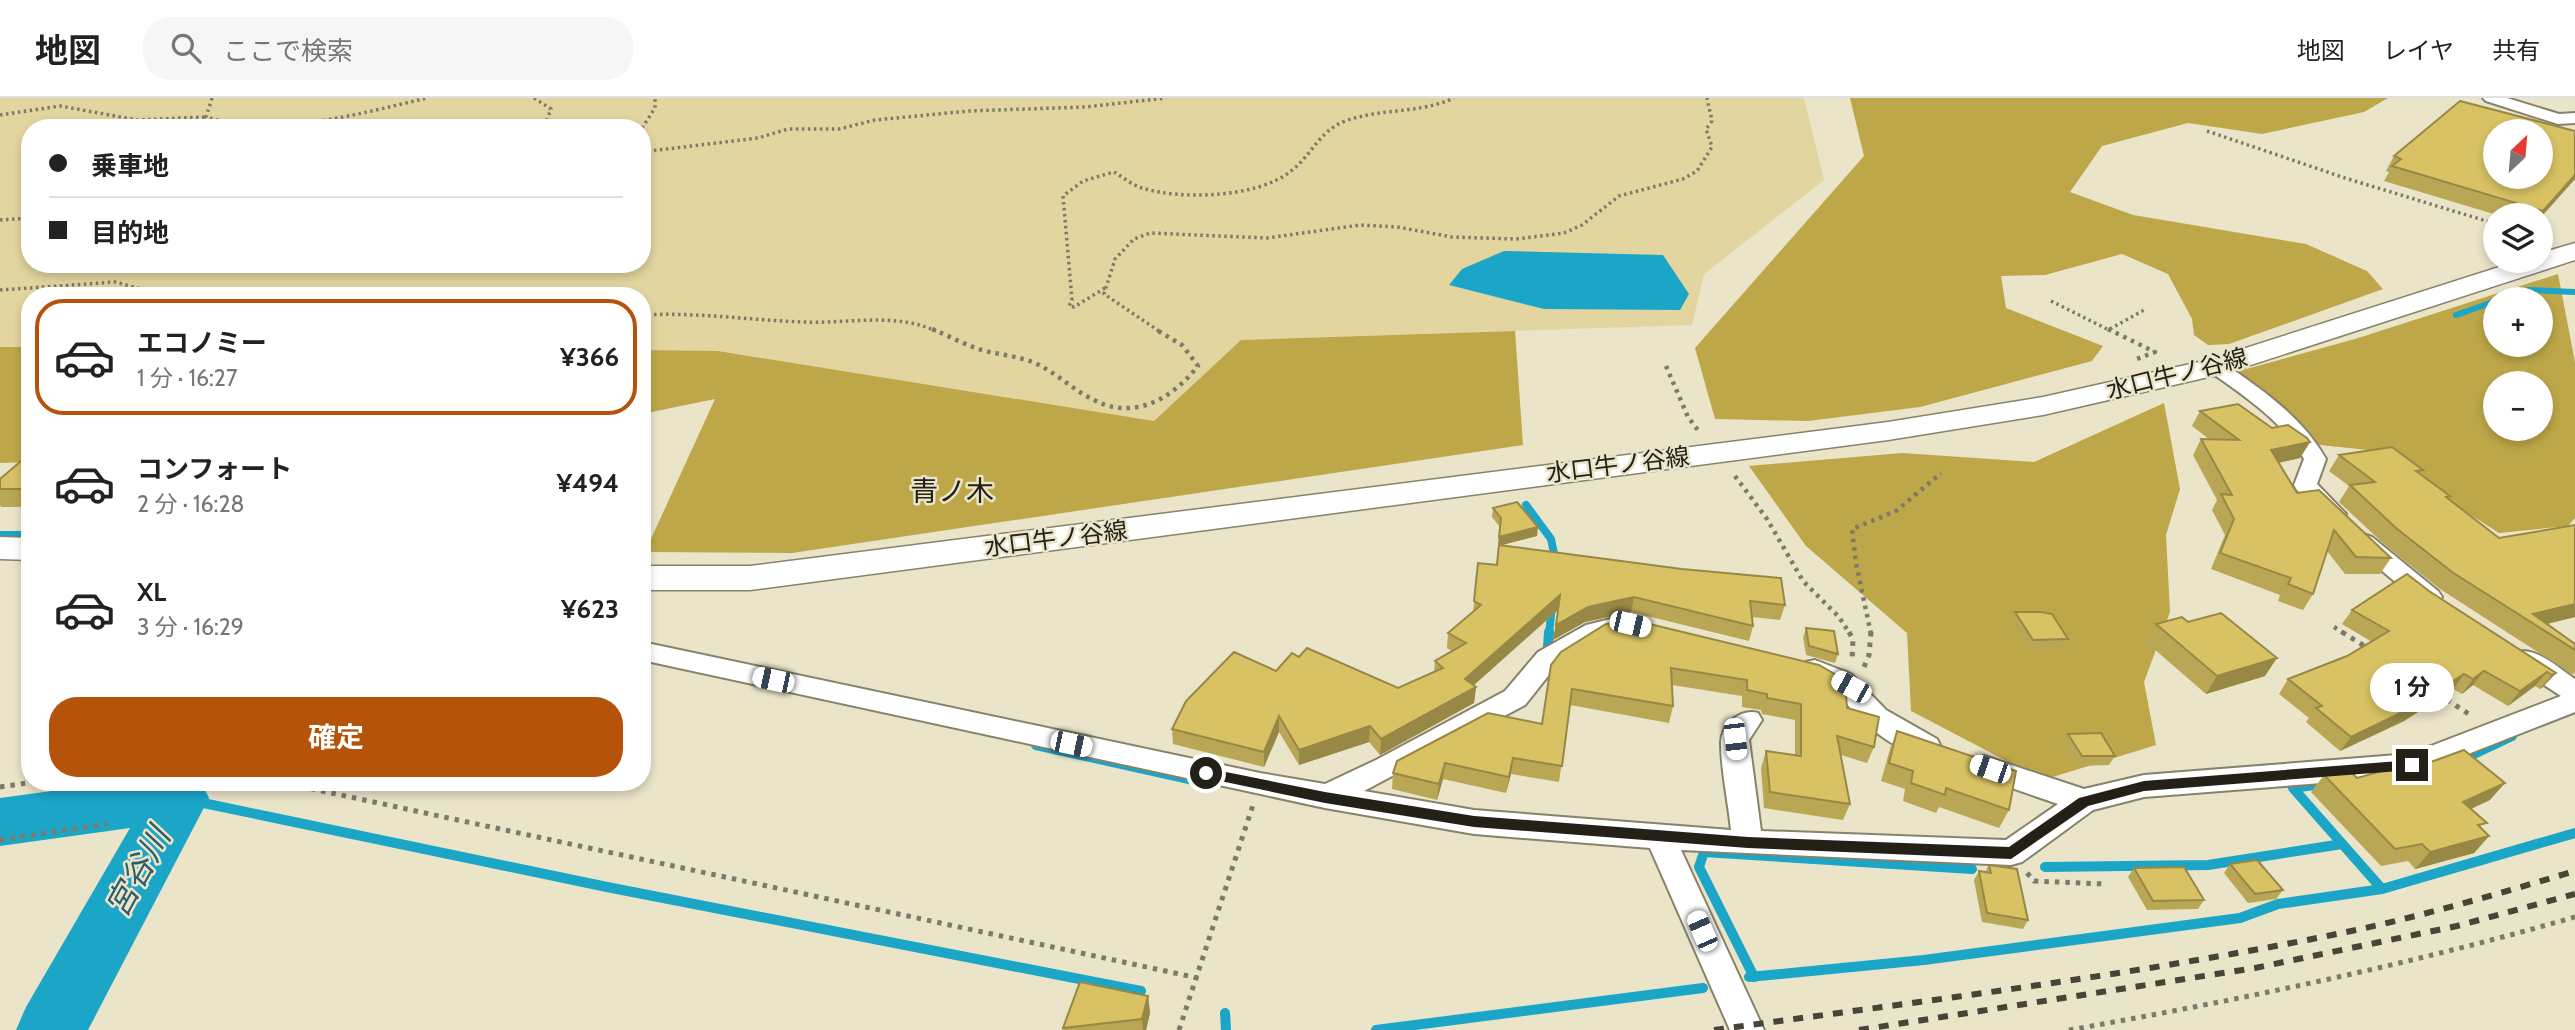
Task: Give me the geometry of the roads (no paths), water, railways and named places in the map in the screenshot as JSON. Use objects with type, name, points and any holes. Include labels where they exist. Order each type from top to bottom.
[{"type":"main road","name":"水口牛ノ谷線","points":[[651,578],[750,578],[1875,432],[2043,406],[2216,367],[2575,251]]},
{"type":"main road","points":[[0,548],[21,549]]},
{"type":"street","points":[[2491,98],[2558,118],[2575,118]]},
{"type":"street","points":[[2216,367],[2267,405],[2310,447],[2315,459],[2305,485],[2374,554],[2452,611]]},
{"type":"street","points":[[1325,797],[1386,768],[1515,698],[1547,659],[1595,631],[1630,624],[1656,629]]},
{"type":"street","points":[[2508,648],[2575,692]]},
{"type":"street","points":[[651,653],[1260,784],[1474,822],[1748,843],[2012,852],[2084,802],[2144,786],[2412,765],[2575,701]]},
{"type":"street","points":[[1786,662],[1822,671],[1851,687],[1870,712],[1907,738],[2084,802]]},
{"type":"street","points":[[1748,720],[1735,739],[1748,843]]},
{"type":"street","points":[[1660,836],[1747,1030]]},
{"type":"water","points":[[1504,251],[1663,255],[1689,294],[1680,310],[1544,309],[1449,285],[1462,269]]},
{"type":"waterway","points":[[2553,291],[2575,292]]},
{"type":"waterway","points":[[2456,315],[2483,306]]},
{"type":"waterway","points":[[1526,505],[1551,539],[1556,563]]},
{"type":"waterway","points":[[0,535],[21,535]]},
{"type":"waterway","points":[[1549,634],[1552,605]]},
{"type":"waterway","points":[[1548,647],[1549,632]]},
{"type":"waterway","points":[[2461,760],[2512,736]]},
{"type":"waterway","points":[[1036,745],[1198,781]]},
{"type":"waterway","points":[[2327,783],[2293,788],[2382,889]]},
{"type":"waterway","points":[[179,798],[607,887],[1141,991]]},
{"type":"waterway","name":"宮谷川","points":[[0,822],[179,798],[51,1030]]},
{"type":"waterway","points":[[2382,889],[2575,833]]},
{"type":"waterway","points":[[2045,867],[2208,865],[2342,844]]},
{"type":"waterway","points":[[1754,977],[1699,867],[1704,852],[1972,869]]},
{"type":"waterway","points":[[1754,977],[1924,960],[2240,918],[2278,904],[2382,889]]},
{"type":"waterway","points":[[1749,977],[1754,977]]},
{"type":"waterway","points":[[1376,1030],[1703,988]]},
{"type":"waterway","points":[[1225,1013],[1226,1030]]},
{"type":"railway","points":[[1714,1030],[2200,960],[2361,929],[2575,871]]},
{"type":"railway","points":[[1859,1030],[2255,968],[2457,926],[2575,894]]},
{"type":"district","name":"青ノ木","points":[[952,491]]}]
